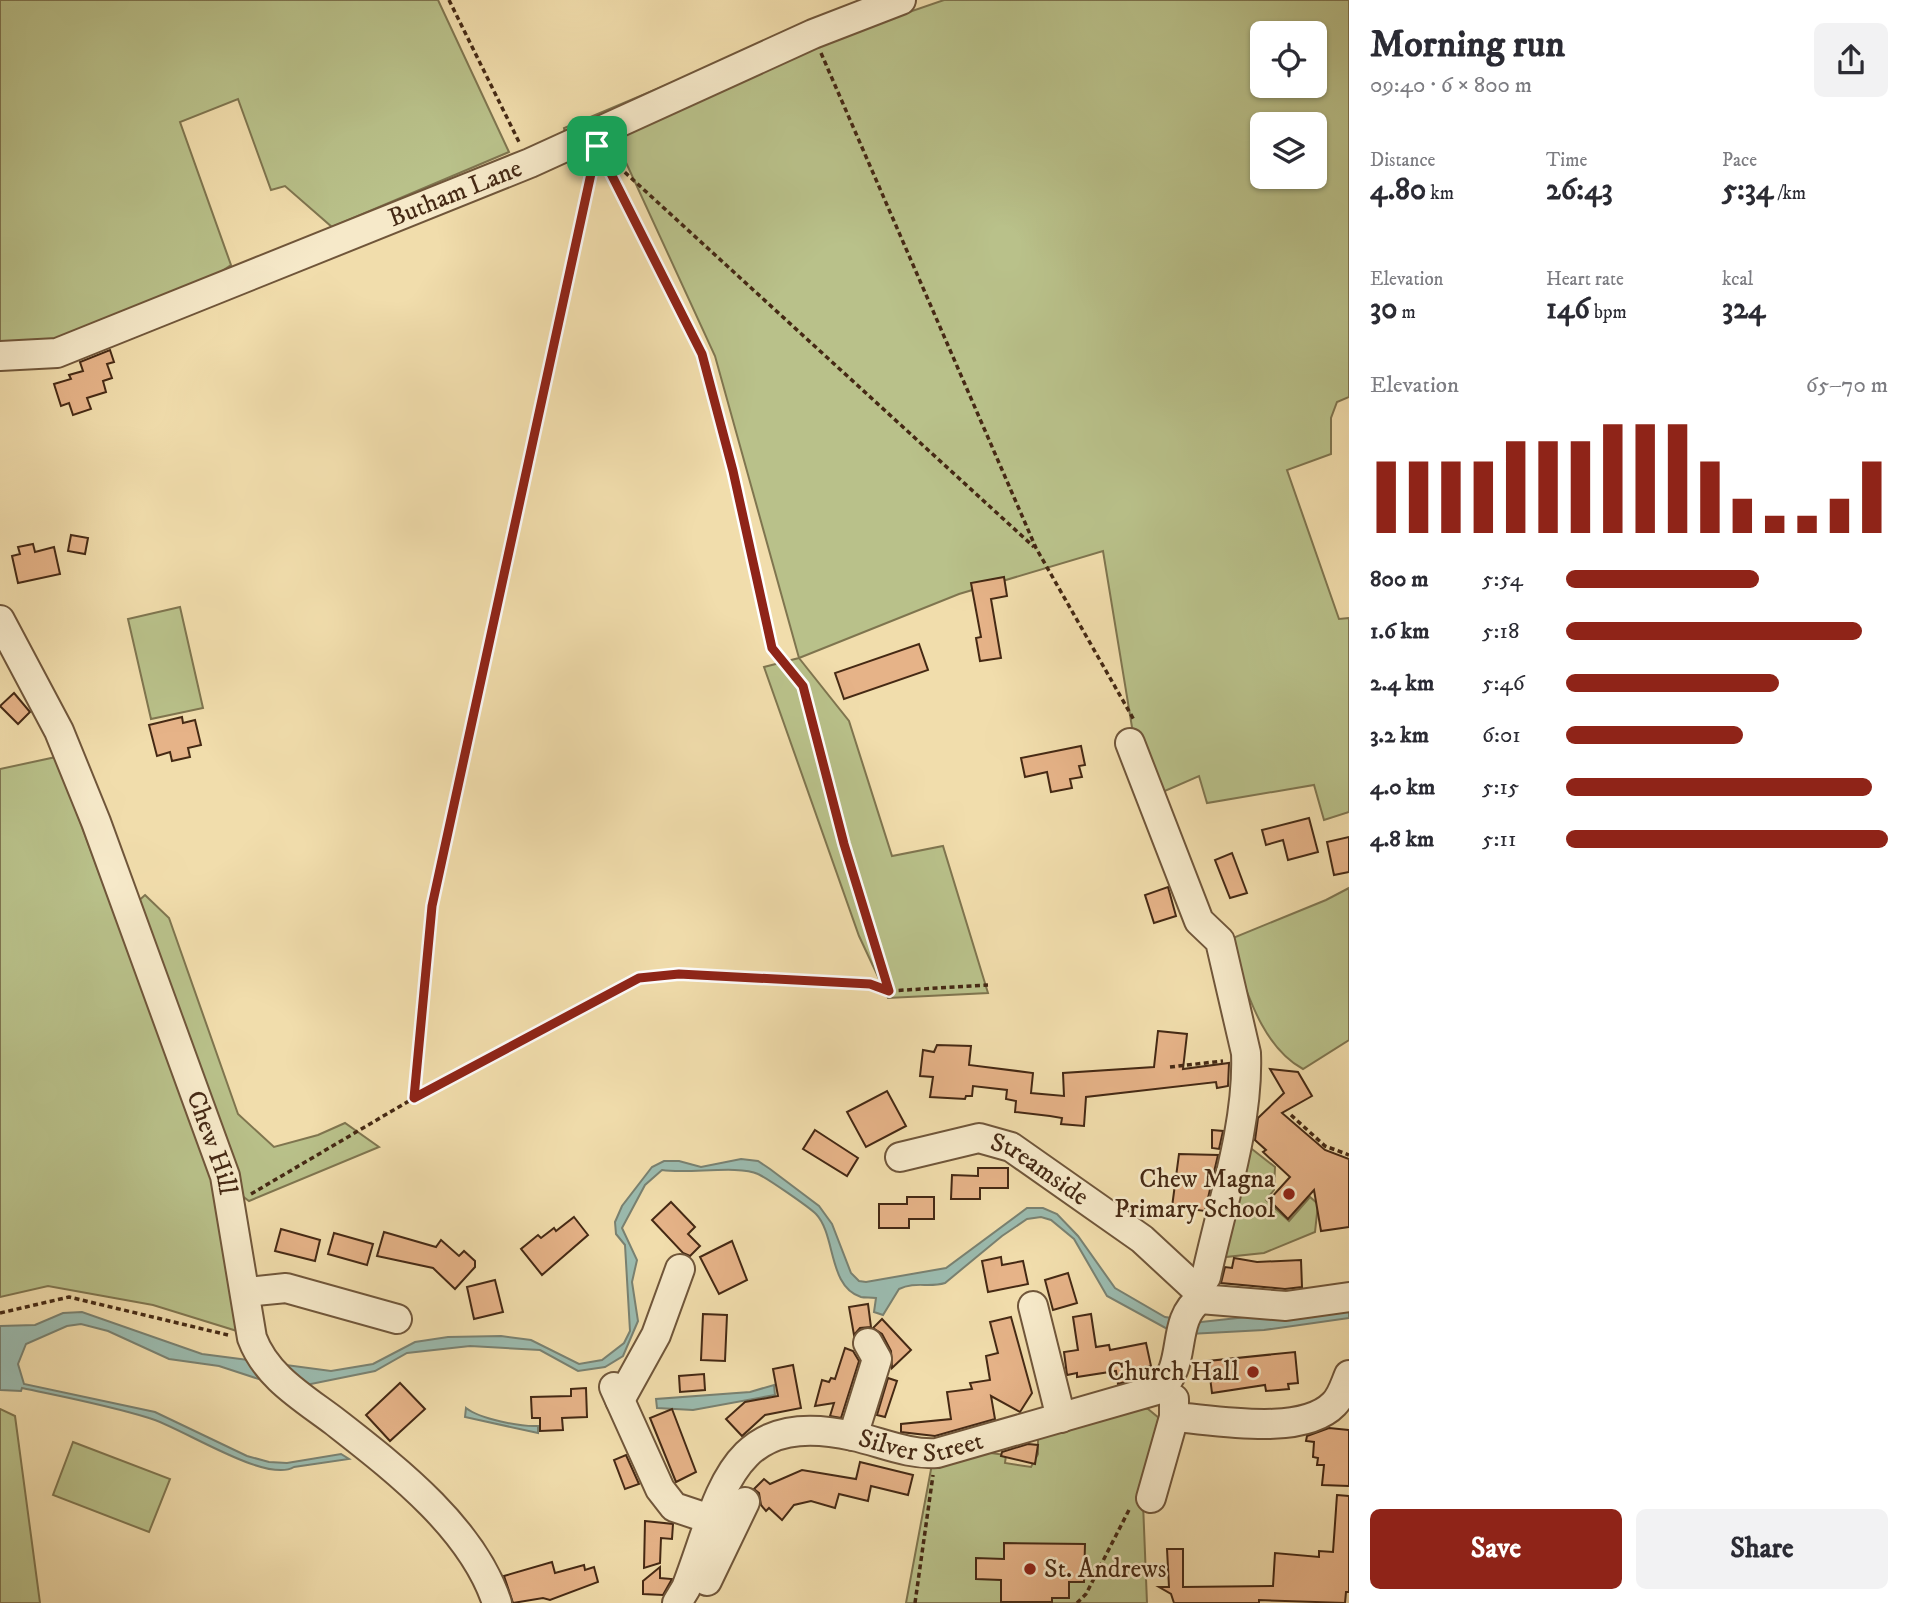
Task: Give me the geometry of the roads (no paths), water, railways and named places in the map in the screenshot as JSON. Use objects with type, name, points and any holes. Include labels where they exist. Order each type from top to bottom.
[{"type":"street","name":"Butham Lane","points":[[0,356],[57,353],[530,163],[813,34],[901,0]]},
{"type":"street","name":"Chew Hill","points":[[0,620],[59,731],[96,822],[225,1176],[252,1333],[258,1353],[275,1376],[408,1478],[471,1553],[497,1603]]},
{"type":"street","points":[[1133,732],[1199,921],[1220,941],[1245,1047],[1238,1130],[1206,1277],[1190,1310],[1170,1381],[1174,1417],[1151,1498]]},
{"type":"street","name":"Streamside","points":[[900,1157],[932,1136],[979,1138],[1011,1147],[1142,1239],[1190,1310]]},
{"type":"street","points":[[680,1269],[656,1335],[617,1393],[660,1489],[674,1507],[713,1520]]},
{"type":"street","points":[[247,1292],[286,1288],[374,1299],[397,1319]]},
{"type":"street","points":[[1190,1310],[1286,1306],[1349,1297]]},
{"type":"street","points":[[1033,1306],[1052,1331],[1061,1418]]},
{"type":"street","points":[[853,1436],[877,1359],[868,1343]]},
{"type":"street","points":[[1174,1417],[1270,1423],[1311,1418],[1335,1404],[1349,1375]]},
{"type":"street","name":"Silver Street","points":[[677,1603],[686,1588],[732,1474],[752,1446],[793,1429],[814,1429],[912,1452],[937,1453],[1160,1389],[1170,1381]]},
{"type":"street","points":[[698,1603],[745,1502]]},
{"type":"place","name":"Chew Magna Primary School","points":[[1289,1194]]},
{"type":"place","name":"Church Hall","points":[[1253,1372]]},
{"type":"place","name":"St. Andrews","points":[[1030,1569]]}]
